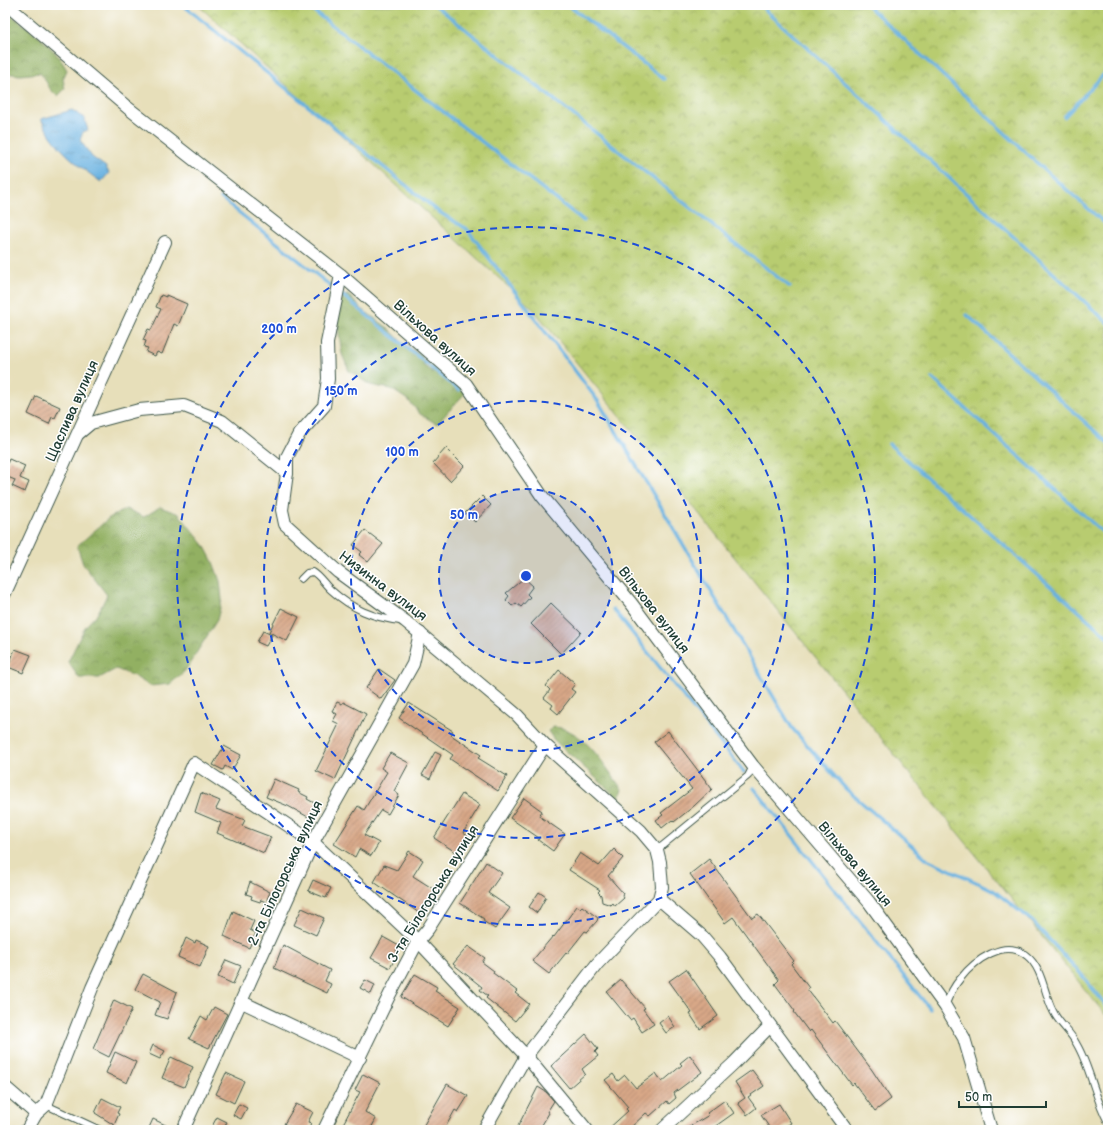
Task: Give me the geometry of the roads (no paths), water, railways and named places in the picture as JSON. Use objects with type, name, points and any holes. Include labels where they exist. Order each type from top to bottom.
[{"type":"street","name":"Вільхова вулиця","points":[[7,5],[128,108],[341,275],[466,384],[542,496],[631,603],[753,766],[869,902],[945,1006],[964,1038],[991,1130]]},
{"type":"street","name":"Щаслива вулиця","points":[[5,593],[165,242]]},
{"type":"street","name":"Низинна вулиця","points":[[341,275],[327,343],[328,379],[324,406],[299,434],[287,457],[287,473],[282,510],[285,524],[338,572],[405,621],[517,715],[546,745],[641,830],[657,850]]},
{"type":"street","points":[[78,434],[91,423],[139,410],[184,406],[222,421],[287,473]]},
{"type":"street","name":"2-га Білогорська вулиця","points":[[183,1130],[313,842],[413,664],[420,633]]},
{"type":"street","name":"3-тя Білогорська вулиця","points":[[324,1130],[418,940],[428,929],[546,745]]},
{"type":"street","points":[[27,1130],[36,1114],[46,1105],[92,988],[194,763],[313,842],[418,940],[526,1056],[587,1130]]},
{"type":"street","points":[[484,1130],[526,1056],[597,964],[659,899],[662,887],[660,862],[657,850]]},
{"type":"street","points":[[659,899],[702,936],[725,963],[847,1130]]},
{"type":"street","points":[[242,1002],[360,1058]]},
{"type":"street","points":[[662,1130],[734,1063],[770,1026]]},
{"type":"street","points":[[5,1086],[36,1114]]},
{"type":"lane","points":[[301,579],[307,573],[314,572],[334,593],[354,606],[380,619],[405,621]]},
{"type":"lane","points":[[657,850],[748,776],[753,766]]},
{"type":"lane","points":[[945,1006],[960,978],[981,959],[994,952],[1006,949],[1017,951],[1028,957],[1035,967],[1057,1019],[1076,1042],[1082,1054],[1108,1122]]},
{"type":"lane","points":[[46,1105],[100,1130]]},
{"type":"water","points":[[72,110],[84,118],[88,130],[83,132],[80,140],[92,157],[106,167],[109,173],[101,182],[83,169],[59,147],[46,129],[41,119]]},
{"type":"waterway","points":[[183,5],[439,212],[467,229],[598,401],[792,728],[846,789],[927,859],[993,890],[1032,921],[1081,974],[1108,1008]]},
{"type":"waterway","points":[[306,5],[584,221]]},
{"type":"waterway","points":[[435,5],[790,287]]},
{"type":"waterway","points":[[568,5],[664,79]]},
{"type":"waterway","points":[[760,5],[1108,323]]},
{"type":"waterway","points":[[867,5],[1049,174],[1108,226]]},
{"type":"waterway","points":[[1064,117],[1108,70]]},
{"type":"waterway","points":[[221,198],[332,287]]},
{"type":"waterway","points":[[342,295],[459,390]]},
{"type":"waterway","points":[[967,315],[1108,443]]},
{"type":"waterway","points":[[932,378],[1108,537]]},
{"type":"waterway","points":[[889,444],[1108,637]]},
{"type":"waterway","points":[[613,609],[744,772]]},
{"type":"waterway","points":[[754,788],[930,1009]]}]
